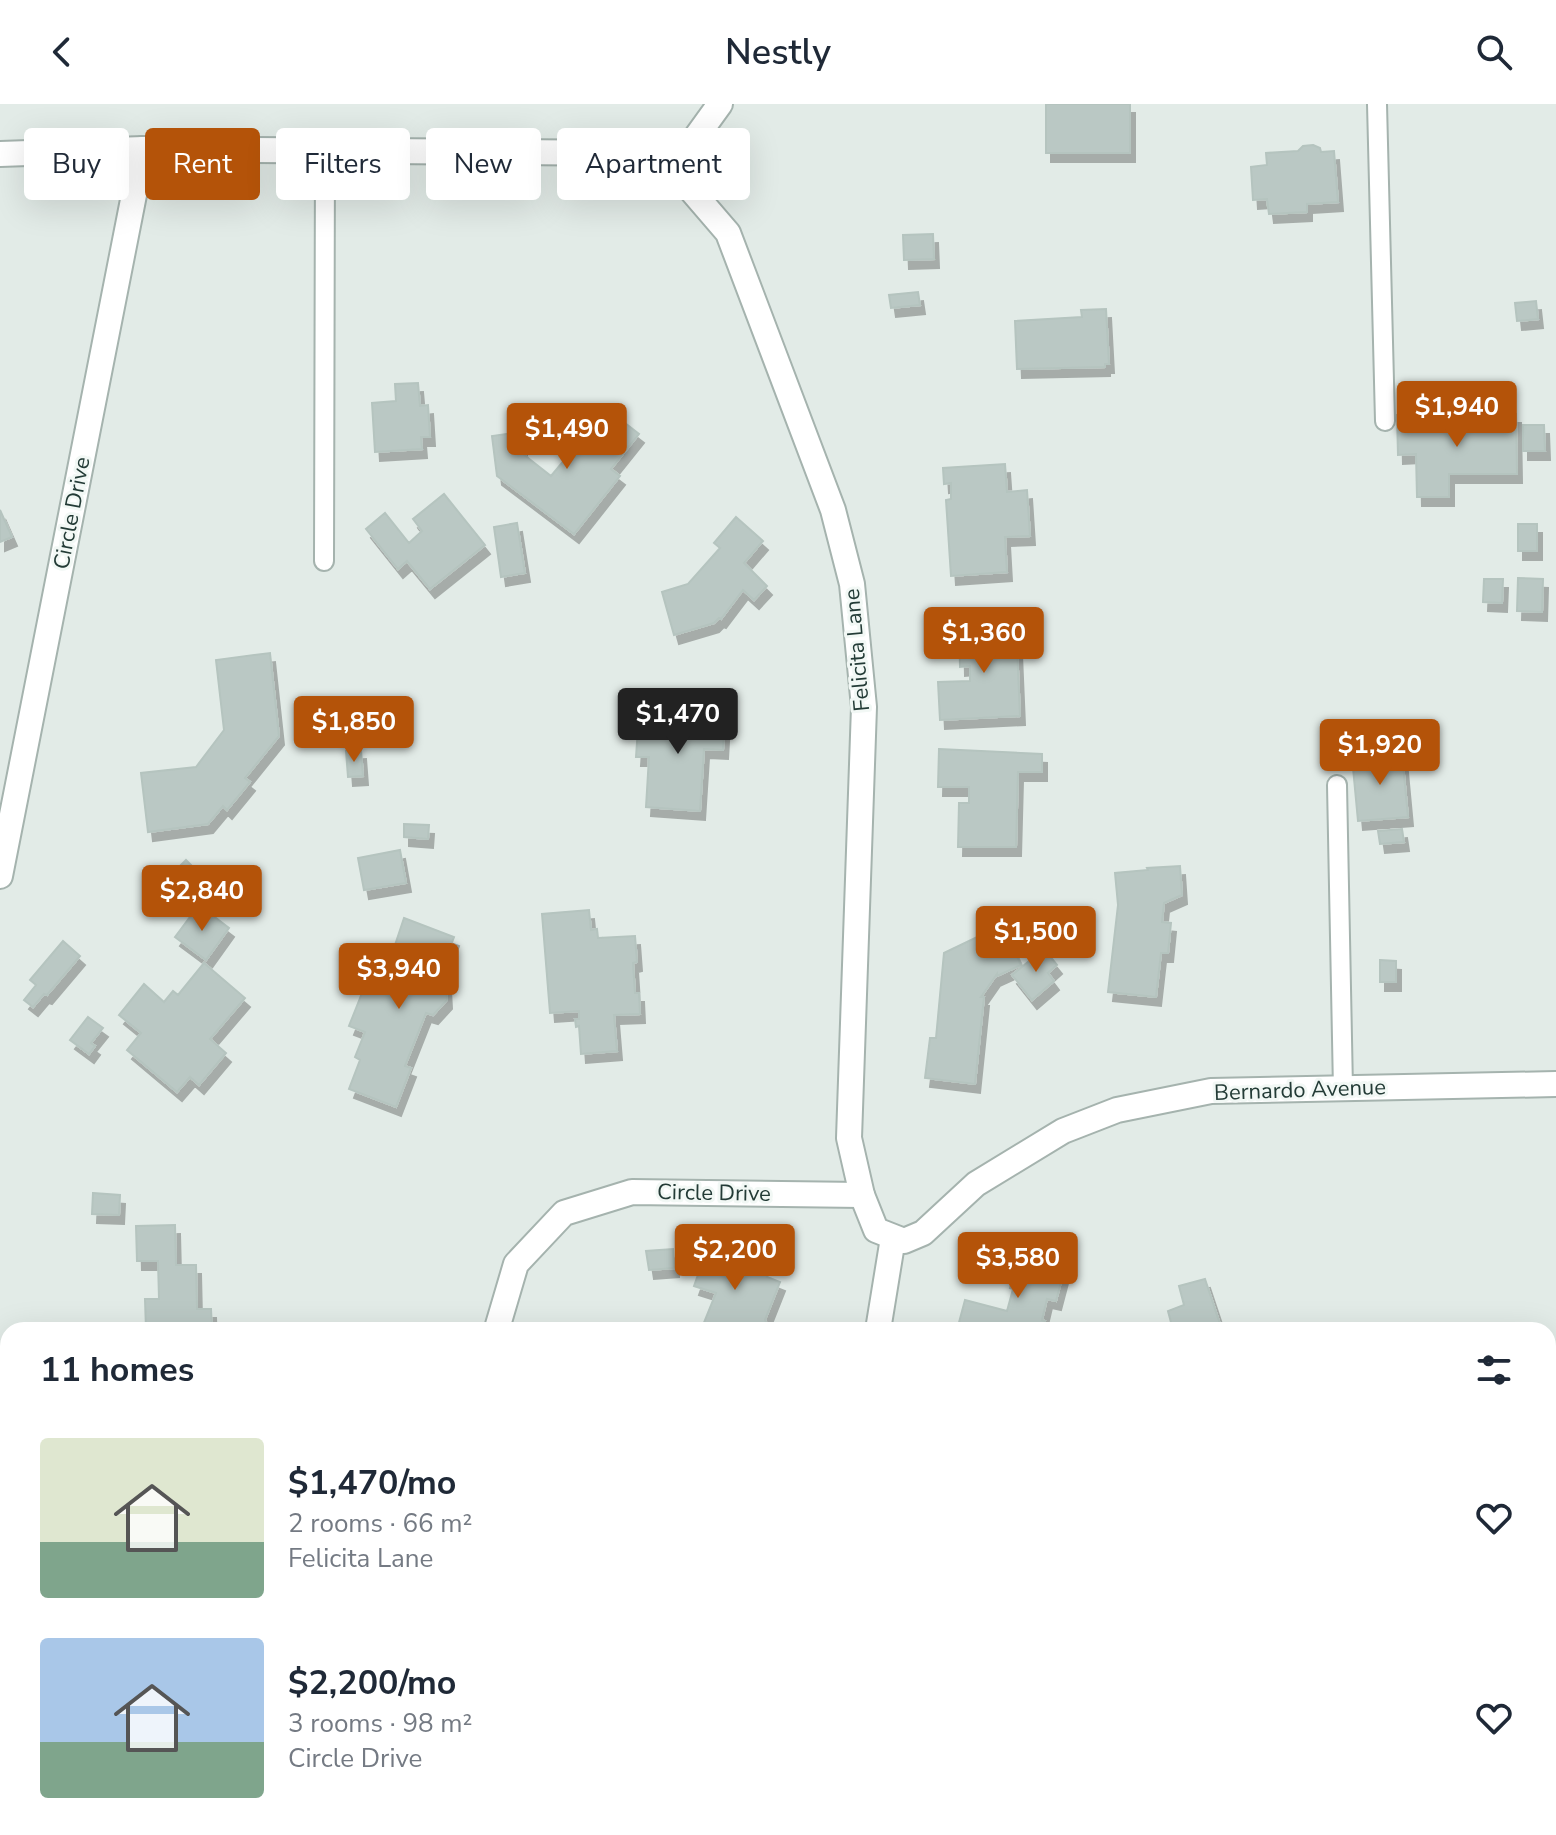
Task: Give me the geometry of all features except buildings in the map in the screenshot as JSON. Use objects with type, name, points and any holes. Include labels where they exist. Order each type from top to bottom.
[{"type":"street","points":[[703,128],[720,104]]},
{"type":"street","points":[[0,154],[143,149],[276,150]]},
{"type":"street","name":"Circle Drive","points":[[0,876],[143,149]]},
{"type":"street","points":[[410,151],[557,152]]},
{"type":"street","name":"Felicita Lane","points":[[700,200],[728,233],[833,510],[852,584],[864,707],[849,1138],[862,1195],[876,1230],[893,1238]]},
{"type":"street","name":"Bernardo Avenue","points":[[893,1238],[904,1241],[923,1233],[976,1184],[1063,1131],[1117,1110],[1211,1091],[1556,1084]]},
{"type":"street","name":"Circle Drive","points":[[499,1322],[516,1264],[564,1213],[632,1192],[862,1195]]},
{"type":"street","points":[[879,1322],[893,1238]]},
{"type":"lane","points":[[1377,104],[1385,421]]},
{"type":"lane","points":[[324,561],[325,200]]},
{"type":"lane","points":[[1337,785],[1343,1089]]}]
